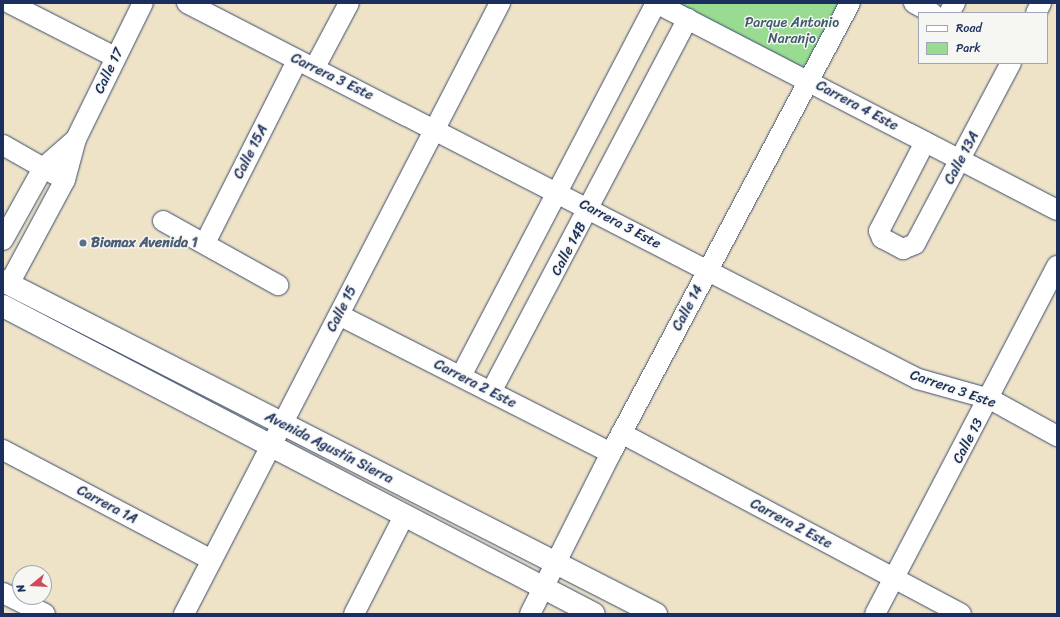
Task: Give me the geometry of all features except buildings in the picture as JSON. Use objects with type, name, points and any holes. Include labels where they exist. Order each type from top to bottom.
[{"type":"main road","name":"Avenida Agustín Sierra","points":[[5,287],[556,562],[656,614]]},
{"type":"main road","name":"Avenida Agustín Sierra","points":[[3,306],[594,614]]},
{"type":"street","points":[[9,3],[115,57]]},
{"type":"street","name":"Calle 17","points":[[76,139],[115,57],[143,3]]},
{"type":"street","name":"Carrera 3 Este","points":[[187,3],[558,191],[707,271],[918,379],[990,399],[1057,436]]},
{"type":"street","name":"Calle 15A","points":[[205,242],[306,64],[349,3]]},
{"type":"street","name":"Calle 15","points":[[184,614],[210,559],[283,425],[434,128],[500,3]]},
{"type":"street","points":[[461,376],[656,3]]},
{"type":"street","name":"Carrera 4 Este","points":[[656,3],[1057,210]]},
{"type":"street","name":"Calle 14","points":[[530,614],[611,452],[810,82],[850,3]]},
{"type":"street","points":[[914,3],[930,12]]},
{"type":"street","points":[[950,12],[954,3]]},
{"type":"street","name":"Calle 14B","points":[[491,392],[591,208],[688,19]]},
{"type":"street","name":"Calle 13A","points":[[925,142],[879,231],[882,238],[908,248],[915,244],[962,162],[1011,64]]},
{"type":"street","points":[[3,240],[43,168],[76,139]]},
{"type":"street","points":[[5,287],[65,180],[76,139]]},
{"type":"street","points":[[3,145],[65,180]]},
{"type":"street","points":[[163,221],[205,242],[278,285]]},
{"type":"street","name":"Calle 13","points":[[875,614],[990,399],[1057,266]]},
{"type":"street","name":"Carrera 2 Este","points":[[339,315],[611,452]]},
{"type":"street","name":"Carrera 2 Este","points":[[621,433],[961,614]]},
{"type":"street","name":"Carrera 1A","points":[[3,450],[210,559]]},
{"type":"street","points":[[354,614],[404,516]]},
{"type":"street","points":[[3,593],[45,614]]},
{"type":"green space","name":"Parque Antonio Naranjo","points":[[678,3],[839,3],[805,71]]},
{"type":"place","name":"Biomax Avenida 1","points":[[83,243]]}]
